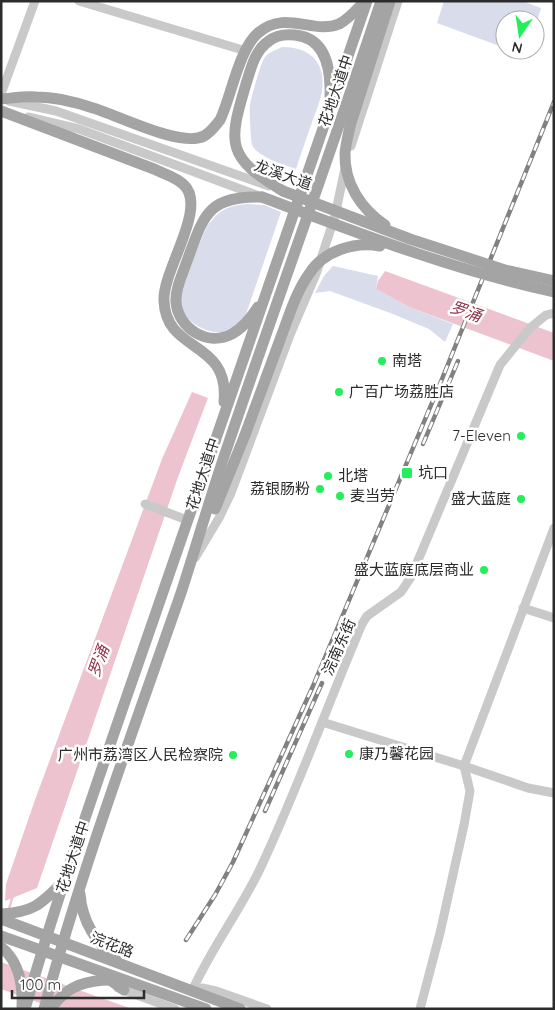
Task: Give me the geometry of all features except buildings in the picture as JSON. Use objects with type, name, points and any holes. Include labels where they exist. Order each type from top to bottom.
[{"type":"main road","points":[[1,99],[36,97],[60,100],[93,108],[169,136],[185,138],[202,137],[214,129],[222,114],[246,51],[258,33],[268,27],[284,22],[298,22],[328,27],[343,21],[366,1]]},
{"type":"main road","name":"花地大道中","points":[[26,1009],[41,951],[64,880],[223,416],[268,293],[366,1]]},
{"type":"main road","name":"花地大道中","points":[[44,1009],[62,942],[108,800],[181,592],[228,445],[304,231],[381,1]]},
{"type":"main road","points":[[390,1],[350,126],[345,154],[353,189],[366,209],[377,219],[410,239]]},
{"type":"main road","points":[[283,191],[263,179],[248,166],[237,150],[234,137],[240,103],[252,66],[262,46],[270,40],[289,34],[309,38],[324,54],[329,65],[331,85],[330,110]]},
{"type":"main road","points":[[1,111],[154,169],[185,186],[191,199],[190,216],[168,277],[164,300],[165,312],[170,326],[212,360],[221,372],[225,392],[223,416]]},
{"type":"main road","name":"龙溪大道","points":[[283,191],[410,239],[505,270],[554,282]]},
{"type":"main road","points":[[262,197],[241,196],[219,204],[207,215],[200,225],[178,286],[176,301],[180,318],[190,329],[203,337],[221,338],[238,331],[254,314],[268,293]]},
{"type":"main road","name":"龙溪大道","points":[[262,197],[406,251],[512,282],[554,292]]},
{"type":"main road","points":[[181,592],[245,434],[287,322],[309,273],[320,261],[332,254],[344,248],[361,244],[374,244],[406,251]]},
{"type":"main road","points":[[1,914],[19,913],[34,908],[45,900],[64,880],[80,886],[83,916],[96,940],[122,965]]},
{"type":"main road","name":"浣花路","points":[[1,919],[240,1009]]},
{"type":"main road","name":"浣花路","points":[[1,936],[125,985],[206,1009]]},
{"type":"main road","points":[[1,947],[8,953],[16,966],[21,984],[21,1009]]},
{"type":"main road","points":[[50,1009],[67,990],[97,975],[125,985]]},
{"type":"street","points":[[1,94],[35,1]]},
{"type":"street","points":[[79,1],[246,51]]},
{"type":"street","points":[[193,561],[219,518],[231,493],[290,335],[316,274],[336,216],[341,185],[352,142],[398,1]]},
{"type":"street","name":"龙溪大道","points":[[1,99],[56,111],[283,191]]},
{"type":"street","name":"龙溪大道","points":[[1,111],[79,129],[262,197]]},
{"type":"street","name":"浣南东街","points":[[192,991],[206,962],[240,907],[258,872],[288,806],[362,624],[368,616],[401,592],[411,577],[494,379],[508,354],[538,320],[554,314]]},
{"type":"street","points":[[145,504],[187,520]]},
{"type":"street","points":[[420,1009],[440,933],[470,791],[464,766],[554,528]]},
{"type":"street","points":[[523,608],[554,618]]},
{"type":"street","points":[[322,722],[528,788],[554,792]]},
{"type":"street","points":[[125,985],[176,1009]]},
{"type":"street","points":[[192,991],[202,988],[216,990],[267,1009]]},
{"type":"shaded area","points":[[444,1],[522,1],[541,8],[540,10],[495,10],[495,44],[437,23]]},
{"type":"shaded area","points":[[282,47],[308,53],[318,64],[323,81],[320,99],[296,169],[265,157],[252,145],[250,105],[254,88],[265,57]]},
{"type":"shaded area","points":[[246,204],[264,205],[281,212],[245,317],[235,326],[223,332],[203,329],[191,322],[183,311],[181,299],[186,279],[208,225],[224,210]]},
{"type":"shaded area","points":[[333,266],[378,276],[376,289],[409,307],[453,324],[445,342],[429,329],[393,314],[330,291],[315,293],[324,276]]},
{"type":"water","points":[[385,271],[554,333],[554,361],[409,307],[376,289],[378,281]]},
{"type":"water","points":[[192,392],[208,398],[178,477],[37,888],[5,901],[6,884],[36,797],[162,459]]},
{"type":"water","points":[[1,962],[132,1009],[56,1009],[1,989]]},
{"type":"waterway","name":"罗涌","points":[[9,909],[13,895]]},
{"type":"railway","points":[[186,940],[215,895],[233,862],[313,686],[442,379],[554,102]]},
{"type":"railway","points":[[423,444],[458,361]]},
{"type":"railway","points":[[265,811],[322,683]]},
{"type":"place","name":"南塔","points":[[382,361]]},
{"type":"place","name":"广百广场荔胜店","points":[[339,392]]},
{"type":"place","name":"7-Eleven","points":[[521,436]]},
{"type":"place","name":"坑口","points":[[407,473]]},
{"type":"place","name":"北塔","points":[[328,476]]},
{"type":"place","name":"荔银肠粉","points":[[320,489]]},
{"type":"place","name":"麦当劳","points":[[340,496]]},
{"type":"place","name":"盛大蓝庭","points":[[521,499]]},
{"type":"place","name":"盛大蓝庭底层商业","points":[[484,570]]},
{"type":"place","name":"康乃馨花园","points":[[349,754]]},
{"type":"place","name":"广州市荔湾区人民检察院","points":[[233,755]]}]
